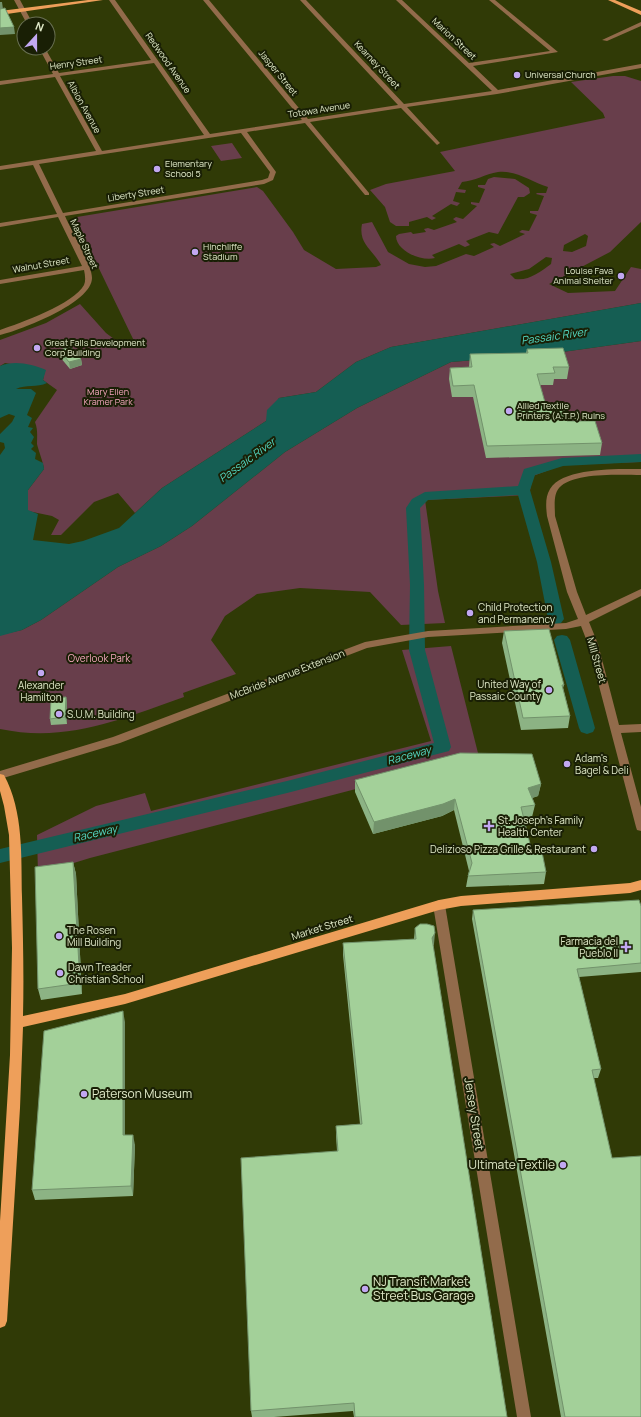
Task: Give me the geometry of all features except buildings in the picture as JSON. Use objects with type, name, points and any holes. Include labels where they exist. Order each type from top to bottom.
[{"type":"main road","points":[[0,13],[100,0]]},
{"type":"main road","points":[[611,0],[641,13]]},
{"type":"main road","points":[[0,778],[12,818],[18,930],[15,1085],[0,1322]]},
{"type":"main road","name":"Market Street","points":[[16,1023],[125,999],[439,905],[461,900],[630,888],[641,885]]},
{"type":"street","points":[[17,0],[25,16]]},
{"type":"street","name":"Redwood Avenue","points":[[112,0],[208,136]]},
{"type":"street","name":"Jasper Street","points":[[206,0],[368,194]]},
{"type":"street","name":"Kearney Street","points":[[303,0],[437,143]]},
{"type":"street","name":"Marion Street","points":[[399,0],[497,92]]},
{"type":"street","points":[[468,64],[554,52],[492,0]]},
{"type":"street","points":[[605,40],[641,24]]},
{"type":"street","name":"Albion Avenue","points":[[46,56],[100,153]]},
{"type":"street","name":"Henry Street","points":[[0,83],[155,61]]},
{"type":"street","name":"Totowa Avenue","points":[[0,168],[497,92],[641,66]]},
{"type":"street","points":[[632,68],[641,72]]},
{"type":"street","name":"Liberty Street","points":[[0,224],[264,182],[273,177],[274,172],[243,131]]},
{"type":"street","name":"Maple Street","points":[[0,333],[50,312],[78,296],[86,288],[88,283],[89,278],[86,267],[35,163]]},
{"type":"street","name":"Walnut Street","points":[[0,282],[86,267]]},
{"type":"street","name":"Mill Street","points":[[641,472],[581,476],[557,485],[550,503],[550,516],[572,592],[593,644],[641,827]]},
{"type":"street","name":"McBride Avenue Extension","points":[[0,775],[116,740],[365,645],[428,634],[557,628],[584,620],[641,592]]},
{"type":"street","points":[[616,729],[641,728]]},
{"type":"street","name":"Jersey Street","points":[[439,905],[524,1417]]},
{"type":"green space","name":"Mary Ellen Kramer Park","points":[[613,76],[625,76],[641,81],[641,222],[610,252],[549,284],[568,293],[615,291],[631,267],[641,269],[641,303],[391,347],[356,362],[316,392],[279,398],[266,421],[162,488],[135,513],[118,493],[94,502],[61,535],[51,535],[59,520],[52,516],[28,511],[28,490],[44,469],[37,444],[37,430],[35,422],[57,390],[43,380],[45,370],[5,363],[0,366],[0,340],[46,323],[80,304],[106,333],[125,347],[136,345],[75,219],[77,217],[257,187],[263,191],[293,232],[304,250],[336,269],[376,267],[381,265],[362,237],[362,224],[372,222],[388,252],[409,264],[425,267],[436,266],[466,254],[474,256],[494,247],[490,244],[494,243],[500,246],[525,234],[519,232],[522,230],[529,231],[537,215],[530,213],[530,211],[538,211],[544,196],[536,194],[546,193],[548,187],[511,173],[493,173],[462,182],[458,189],[466,190],[465,193],[456,192],[453,201],[460,203],[457,206],[451,204],[432,216],[436,218],[432,220],[427,217],[409,222],[409,226],[396,226],[390,222],[385,207],[370,190],[386,184],[455,171],[440,152],[605,118],[603,113],[571,82]],"holes":[[[585,234],[588,236],[586,246],[572,252],[563,251],[564,245]],[[546,257],[552,258],[551,264],[530,277],[525,279],[515,279],[510,274],[529,269]]]},
{"type":"green space","points":[[232,143],[242,158],[221,161],[211,146]]},
{"type":"green space","points":[[494,177],[515,179],[529,188],[530,193],[524,197],[518,197],[498,234],[489,232],[466,241],[470,245],[465,247],[459,244],[432,255],[435,258],[430,259],[417,257],[405,251],[400,246],[396,236],[399,234],[426,232],[424,229],[428,228],[434,230],[457,222],[453,219],[456,217],[463,219],[477,206],[471,204],[471,202],[479,203],[485,189],[478,187],[478,185],[485,185],[488,179]]},
{"type":"green space","name":"Overlook Park","points":[[641,341],[641,462],[562,465],[533,476],[529,495],[425,500],[438,591],[445,623],[401,625],[370,592],[300,588],[257,594],[225,616],[211,640],[236,674],[183,693],[184,697],[139,713],[94,726],[71,731],[48,733],[25,733],[0,729],[0,635],[22,630],[41,620],[118,567],[161,546],[192,526],[285,452],[357,408],[451,362],[555,353]]},
{"type":"green space","points":[[451,646],[479,757],[90,858],[38,874],[37,835],[96,806],[145,793],[151,811],[431,741],[402,650]]},
{"type":"water","name":"Passaic River","points":[[641,303],[641,341],[555,353],[451,362],[357,408],[285,452],[192,526],[161,546],[118,567],[41,620],[22,630],[0,636],[0,455],[5,448],[4,443],[0,442],[0,434],[12,422],[15,416],[9,414],[0,418],[0,366],[17,363],[35,366],[46,370],[43,380],[47,383],[16,389],[31,389],[36,393],[27,415],[32,418],[28,427],[33,428],[30,432],[34,437],[31,443],[34,446],[31,449],[36,453],[35,459],[43,463],[44,469],[28,490],[28,510],[38,514],[33,540],[69,544],[83,541],[119,528],[162,488],[266,421],[267,410],[279,398],[316,392],[356,362],[391,347]]},
{"type":"waterway","points":[[523,490],[529,472],[562,462],[641,458]]},
{"type":"waterway","name":"Raceway","points":[[0,856],[287,787],[443,747],[417,650],[417,585],[413,508],[417,502],[425,496],[523,490]]},
{"type":"waterway","points":[[523,490],[544,562],[556,619]]},
{"type":"waterway","points":[[562,640],[587,728]]},
{"type":"place","name":"Universal Church","points":[[517,75]]},
{"type":"place","name":"Elementary School 5","points":[[157,169]]},
{"type":"place","name":"Hinchliffe Stadium","points":[[195,252]]},
{"type":"place","name":"Louise Fava Animal Shelter","points":[[621,276]]},
{"type":"place","name":"Great Falls Development Corp Building","points":[[37,348]]},
{"type":"place","name":"Allied Textile Printers (A.T.P.) Ruins","points":[[509,411]]},
{"type":"place","name":"Child Protection and Permanency","points":[[470,613]]},
{"type":"place","name":"Alexander Hamilton","points":[[41,673]]},
{"type":"place","name":"United Way of Passaic County","points":[[549,690]]},
{"type":"place","name":"S.U.M. Building","points":[[59,714]]},
{"type":"place","name":"Adam's Bagel & Deli","points":[[567,764]]},
{"type":"place","name":"St. Joseph's Family Health Center","points":[[489,826]]},
{"type":"place","name":"Delizioso Pizza Grille & Restaurant","points":[[594,849]]},
{"type":"place","name":"The Rosen Mill Building","points":[[59,936]]},
{"type":"place","name":"Farmacia del Pueblo II","points":[[626,947]]},
{"type":"place","name":"Dawn Treader Christian School","points":[[60,973]]},
{"type":"place","name":"Paterson Museum","points":[[84,1094]]},
{"type":"place","name":"Ultimate Textile","points":[[563,1165]]},
{"type":"place","name":"NJ Transit Market Street Bus Garage","points":[[365,1289]]}]
